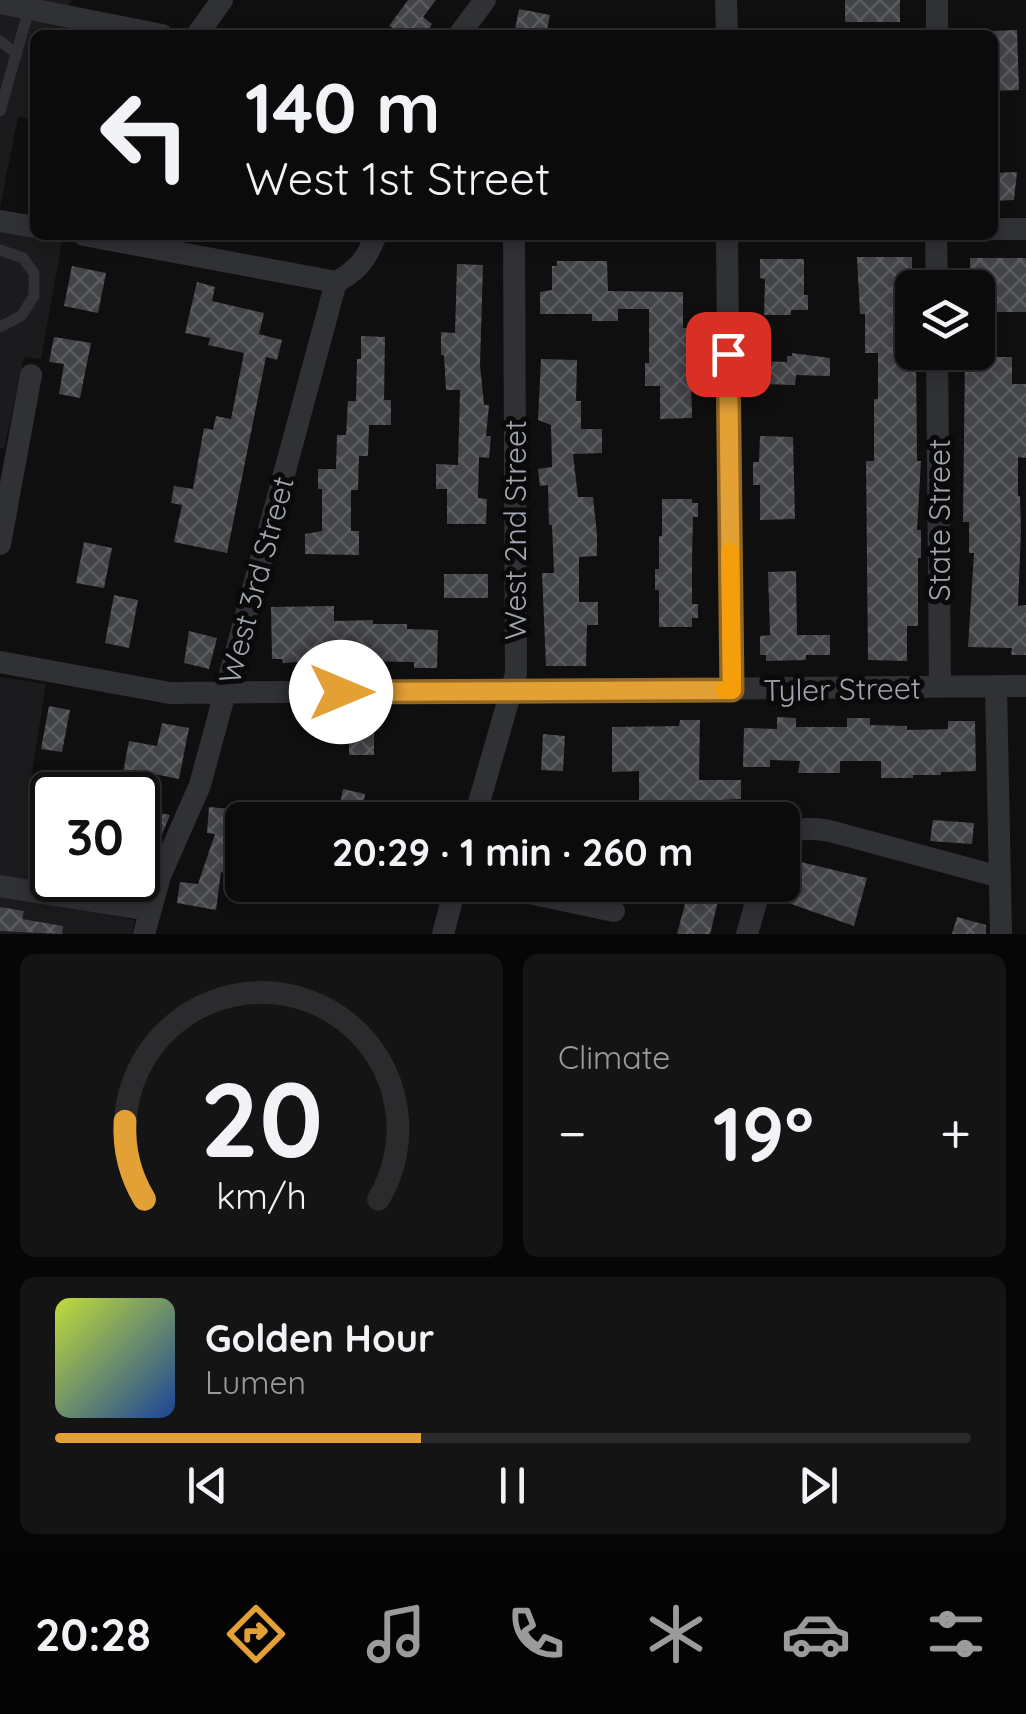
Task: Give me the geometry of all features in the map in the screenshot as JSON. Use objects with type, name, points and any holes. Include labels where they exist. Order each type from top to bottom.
[{"type":"street","points":[[201,30],[222,0]]},
{"type":"street","points":[[463,30],[484,0]]},
{"type":"street","points":[[726,0],[726,30]]},
{"type":"street","points":[[937,0],[937,30]]},
{"type":"street","points":[[0,3],[136,30]]},
{"type":"street","points":[[0,221],[30,226]]},
{"type":"street","points":[[998,229],[1026,229]]},
{"type":"street","points":[[111,240],[336,282],[353,274],[368,256],[374,240]]},
{"type":"street","name":"West 2nd Street","points":[[479,802],[516,674],[514,240]]},
{"type":"street","points":[[728,240],[732,690]]},
{"type":"street","points":[[936,240],[937,270]]},
{"type":"street","name":"West 3rd Street","points":[[144,934],[148,910],[200,785],[336,282]]},
{"type":"street","name":"State Street","points":[[937,370],[940,687]]},
{"type":"street","points":[[0,544],[30,375]]},
{"type":"street","name":"Tyler Street","points":[[0,662],[170,693],[1026,686]]},
{"type":"street","points":[[996,687],[1001,934]]},
{"type":"street","points":[[800,831],[830,830],[1000,877]]},
{"type":"street","points":[[0,886],[148,910]]},
{"type":"street","points":[[442,934],[451,902]]},
{"type":"street","points":[[571,902],[614,911]]},
{"type":"street","points":[[747,934],[756,902]]},
{"type":"lane","points":[[0,111],[28,9]]},
{"type":"lane","points":[[0,41],[17,54]]},
{"type":"lane","points":[[0,250],[23,258],[34,273],[34,296],[20,316],[0,327]]},
{"type":"shaded area","points":[[0,0],[72,0],[67,8],[97,30],[30,30],[30,118],[18,117],[0,208]]},
{"type":"shaded area","points":[[0,231],[30,236],[30,240],[62,241],[41,359],[24,357],[4,449],[0,448]]},
{"type":"shaded area","points":[[0,677],[46,684],[30,772],[30,902],[93,902],[91,911],[135,920],[132,934],[0,934]]},
{"type":"building","points":[[408,0],[436,0],[423,17],[432,24],[428,30],[391,30],[389,26]]},
{"type":"building","points":[[845,0],[900,0],[900,22],[845,22]]},
{"type":"building","points":[[519,9],[550,15],[547,30],[515,30]]},
{"type":"building","points":[[1017,30],[1019,90],[998,91],[998,31]]},
{"type":"building","points":[[1017,172],[1014,200],[998,201],[998,173]]},
{"type":"building","points":[[857,257],[912,257],[912,270],[895,270],[895,370],[916,370],[917,461],[921,461],[918,626],[907,626],[907,661],[868,660],[866,461],[874,461],[878,353],[865,353],[865,314],[860,314]]},
{"type":"building","points":[[970,258],[1026,258],[1026,312],[995,312],[995,270],[970,270]]},
{"type":"building","points":[[760,259],[804,259],[808,310],[791,310],[791,315],[764,315],[765,279],[760,278]]},
{"type":"building","points":[[557,261],[607,261],[608,291],[683,292],[683,328],[690,328],[692,418],[660,419],[660,386],[645,386],[649,309],[618,309],[618,321],[592,321],[592,314],[540,314],[540,292],[552,290],[552,266],[557,266]]},
{"type":"building","points":[[457,264],[483,265],[480,365],[484,405],[489,405],[486,436],[491,436],[489,458],[479,457],[478,498],[487,499],[486,524],[447,524],[447,489],[436,489],[436,464],[458,465],[460,390],[446,390],[441,355],[441,332],[455,333]]},
{"type":"building","points":[[72,266],[106,273],[98,313],[64,306]]},
{"type":"building","points":[[197,282],[215,287],[212,301],[264,313],[259,334],[282,340],[277,360],[266,357],[227,553],[174,542],[182,505],[171,503],[174,486],[193,489],[204,428],[213,430],[216,416],[231,419],[244,353],[208,345],[210,338],[185,333]]},
{"type":"building","points":[[361,336],[385,337],[384,400],[391,400],[391,425],[369,425],[368,456],[359,456],[358,490],[351,490],[351,531],[359,531],[359,555],[305,554],[305,534],[322,531],[318,469],[336,469],[337,435],[346,435],[348,401],[356,401]]},
{"type":"building","points":[[54,337],[91,343],[80,398],[59,394],[64,364],[49,362]]},
{"type":"building","points":[[792,353],[830,358],[830,376],[796,375],[795,385],[758,384],[759,361],[787,362]]},
{"type":"building","points":[[995,357],[1012,357],[1012,384],[1026,384],[1026,458],[1018,457],[1018,606],[1026,605],[1026,655],[1011,655],[1012,648],[968,647],[974,553],[969,553],[969,522],[963,522],[965,370],[995,370]]},
{"type":"building","points":[[541,359],[577,360],[576,401],[581,401],[581,429],[602,429],[602,453],[573,454],[578,497],[593,497],[597,534],[597,556],[579,557],[579,602],[598,602],[598,625],[587,625],[586,666],[546,666],[542,573],[554,573],[548,485],[540,486],[538,469],[552,467],[551,425],[538,420]]},
{"type":"building","points":[[760,436],[793,437],[795,519],[760,520],[760,485],[753,485],[753,462],[759,462]]},
{"type":"building","points":[[662,499],[692,499],[692,503],[698,503],[698,517],[693,517],[692,604],[698,604],[698,618],[692,618],[692,627],[659,627],[655,569],[659,569]]},
{"type":"building","points":[[84,542],[112,548],[104,588],[76,583]]},
{"type":"building","points":[[796,571],[797,635],[830,635],[830,655],[766,661],[766,655],[760,655],[760,636],[770,635],[768,572]]},
{"type":"building","points":[[444,574],[488,574],[488,598],[444,598]]},
{"type":"building","points":[[114,595],[138,600],[129,648],[105,643]]},
{"type":"building","points":[[334,606],[334,621],[373,620],[373,624],[407,624],[407,629],[438,630],[437,668],[414,668],[414,662],[351,658],[283,663],[282,659],[272,659],[271,607]]},
{"type":"building","points":[[189,631],[217,638],[209,669],[184,663]]},
{"type":"building","points":[[49,706],[70,710],[62,752],[41,749]]},
{"type":"building","points":[[777,717],[796,718],[796,727],[847,727],[847,718],[870,718],[870,725],[907,726],[907,730],[948,729],[948,721],[975,721],[976,771],[881,778],[881,761],[840,761],[840,773],[798,773],[800,761],[770,760],[770,767],[743,767],[744,728],[777,729]]},
{"type":"building","points":[[349,720],[374,720],[374,755],[349,755]]},
{"type":"building","points":[[680,720],[700,720],[699,780],[741,780],[741,799],[639,802],[639,771],[612,772],[612,727],[679,726]]},
{"type":"building","points":[[162,723],[189,728],[179,779],[160,775],[160,772],[123,772],[129,741],[157,746]]},
{"type":"building","points":[[543,734],[565,736],[563,771],[541,770]]},
{"type":"building","points":[[343,789],[365,794],[364,802],[340,802]]},
{"type":"building","points":[[209,807],[225,808],[225,873],[221,872],[216,910],[177,903],[180,882],[198,884],[215,834],[207,833]]},
{"type":"building","points":[[160,813],[170,815],[161,837]]},
{"type":"building","points":[[933,820],[974,823],[972,844],[930,841]]},
{"type":"building","points":[[801,862],[867,878],[854,926],[788,903],[800,902]]},
{"type":"building","points":[[685,902],[718,902],[710,934],[677,934]]},
{"type":"building","points":[[0,907],[24,911],[22,919],[63,926],[62,934],[0,931]]},
{"type":"building","points":[[957,917],[986,925],[986,934],[952,934]]},
{"type":"slow traffic","points":[[725,690],[732,690],[730,552]]},
{"type":"route","points":[[341,692],[732,690],[728,354]]}]
